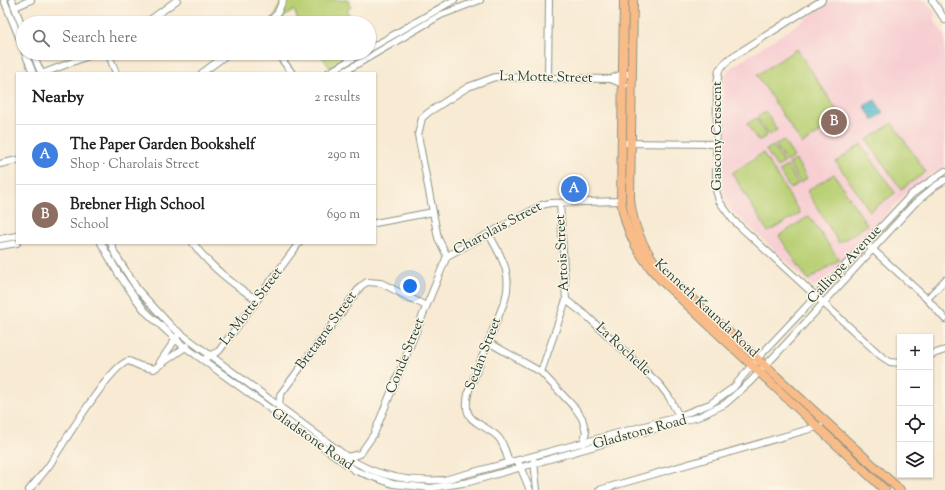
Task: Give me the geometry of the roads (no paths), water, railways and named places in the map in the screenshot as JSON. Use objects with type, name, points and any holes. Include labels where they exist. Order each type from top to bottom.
[{"type":"main road","name":"Kenneth Kaunda Road","points":[[624,0],[622,85],[630,199],[635,226],[644,246],[653,260],[682,294],[751,365],[885,490]]},
{"type":"main road","name":"Kenneth Kaunda Road","points":[[633,0],[632,85],[621,201],[624,219],[638,252],[655,274],[682,294],[765,364],[900,490]]},
{"type":"main road","points":[[623,44],[632,44]]},
{"type":"street","points":[[4,2],[14,5],[31,0]]},
{"type":"street","points":[[155,16],[177,0]]},
{"type":"street","points":[[275,16],[283,0]]},
{"type":"street","points":[[376,45],[454,0]]},
{"type":"street","points":[[548,77],[550,0]]},
{"type":"street","name":"Gascony Crescent","points":[[822,0],[729,60],[719,70],[716,190],[723,207],[733,220],[886,360],[897,362]]},
{"type":"street","points":[[932,0],[945,20]]},
{"type":"street","points":[[376,53],[441,15],[475,1]]},
{"type":"street","points":[[4,2],[16,30]]},
{"type":"street","points":[[10,15],[14,5]]},
{"type":"street","points":[[14,5],[18,16]]},
{"type":"street","points":[[30,60],[38,72]]},
{"type":"street","points":[[35,60],[38,72]]},
{"type":"street","points":[[38,72],[75,60]]},
{"type":"street","points":[[111,60],[116,72]]},
{"type":"street","points":[[203,72],[220,60]]},
{"type":"street","points":[[282,60],[291,72]]},
{"type":"street","points":[[330,72],[350,60]]},
{"type":"street","points":[[344,72],[364,60]]},
{"type":"street","name":"La Motte Street","points":[[447,256],[438,238],[418,135],[420,123],[424,115],[468,87],[495,77],[611,79],[622,74],[632,74]]},
{"type":"street","name":"La Motte Street","points":[[611,79],[622,85],[632,85]]},
{"type":"street","points":[[627,143],[716,144]]},
{"type":"street","points":[[0,164],[16,160]]},
{"type":"street","name":"Calliope Avenue","points":[[751,365],[912,194],[945,171]]},
{"type":"street","name":"Calliope Avenue","points":[[759,372],[914,204],[945,180]]},
{"type":"street","name":"Charolais Street","points":[[447,256],[542,205],[560,202],[621,201]]},
{"type":"street","name":"Artois Street","points":[[541,372],[566,300],[560,202]]},
{"type":"street","points":[[376,223],[433,212]]},
{"type":"street","name":"Sedan Street","points":[[489,234],[507,270],[509,281],[505,300],[469,390],[466,402],[467,409],[475,422],[501,440],[509,462]]},
{"type":"street","points":[[0,239],[16,236]]},
{"type":"street","points":[[0,246],[16,243]]},
{"type":"street","name":"Gladstone Road","points":[[102,244],[129,290],[146,312],[175,339],[356,471],[393,484],[431,488],[458,484],[598,445],[680,419],[712,412],[725,404],[759,372]]},
{"type":"street","name":"Gladstone Road","points":[[111,244],[115,254],[138,290],[160,315],[180,333],[348,457],[360,465],[395,477],[430,481],[456,478],[596,438],[664,424]]},
{"type":"street","points":[[194,244],[210,264],[228,280],[257,300]]},
{"type":"street","name":"La Motte Street","points":[[204,361],[208,355],[219,351],[298,244]]},
{"type":"street","points":[[865,244],[927,300],[945,319]]},
{"type":"street","name":"Conde Street","points":[[360,454],[374,434],[447,256]]},
{"type":"street","points":[[927,300],[945,280]]},
{"type":"street","name":"Bretagne Street","points":[[280,395],[356,291],[367,282],[381,283],[426,306]]},
{"type":"street","name":"La Rochelle","points":[[566,300],[587,316],[660,385],[669,397],[680,419]]},
{"type":"street","points":[[158,365],[180,333]]},
{"type":"street","points":[[29,490],[48,466],[75,424],[108,379],[122,363],[129,361],[151,369],[185,347],[191,341]]},
{"type":"street","points":[[488,342],[541,372],[578,411],[586,432],[596,438],[598,445]]},
{"type":"street","points":[[933,354],[945,350]]},
{"type":"street","name":"La Motte Street","points":[[215,369],[219,362],[219,351]]},
{"type":"street","name":"Gladstone Road","points":[[680,419],[719,399],[733,388],[751,365]]},
{"type":"street","points":[[264,405],[268,398],[280,395],[280,407],[275,413]]},
{"type":"street","points":[[664,424],[673,406]]},
{"type":"street","points":[[599,490],[818,427],[826,422]]},
{"type":"street","points":[[584,449],[582,442],[586,432]]},
{"type":"street","points":[[344,462],[348,457],[360,454],[360,465],[356,471]]},
{"type":"street","points":[[532,456],[535,463],[537,490]]},
{"type":"street","points":[[518,460],[530,490]]},
{"type":"street","points":[[501,464],[504,472]]},
{"type":"water","points":[[875,100],[883,113],[873,120],[864,106]]},
{"type":"place","name":"Brebner High School","points":[[834,122]]},
{"type":"place","name":"The Paper Garden Bookshelf","points":[[574,189]]}]
